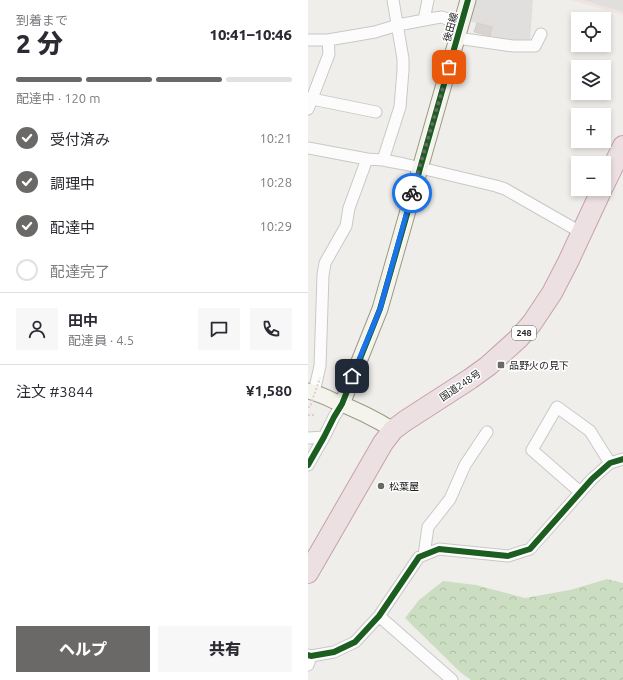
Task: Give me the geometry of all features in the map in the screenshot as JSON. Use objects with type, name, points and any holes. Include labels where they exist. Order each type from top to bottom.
[{"type":"highway","points":[[611,171],[623,146]]},
{"type":"highway","name":"国道248号","points":[[308,573],[383,443],[393,430],[488,366],[519,338],[532,323],[552,294],[599,196]]},
{"type":"street","points":[[383,160],[400,107],[404,70],[404,59],[393,0]]},
{"type":"street","points":[[424,20],[428,0]]},
{"type":"street","name":"後田線","points":[[308,464],[342,404],[380,309],[468,0]]},
{"type":"street","points":[[308,40],[328,40],[375,32],[398,25],[442,17],[459,31],[513,46],[535,46],[541,34]]},
{"type":"street","points":[[328,40],[329,54],[310,104],[376,112]]},
{"type":"street","points":[[308,148],[367,159],[383,160],[496,186],[505,189],[582,233]]},
{"type":"street","points":[[367,159],[349,208],[346,226],[325,263],[323,275],[320,366],[311,391],[377,420],[393,430]]},
{"type":"street","points":[[580,492],[532,450],[557,407],[590,430],[610,463]]},
{"type":"street","points":[[424,555],[428,527],[450,499],[465,465],[487,432]]},
{"type":"street","points":[[308,438],[324,437]]},
{"type":"street","points":[[309,659],[334,652],[355,642],[379,616],[419,557],[439,549],[508,556],[530,549],[592,479],[610,463],[623,459]]},
{"type":"street","points":[[379,616],[452,680]]},
{"type":"path","points":[[308,407],[310,407],[320,378]]},
{"type":"path","points":[[308,415],[316,415]]},
{"type":"shaded area","points":[[471,0],[533,0],[530,41],[513,42],[490,36],[492,27],[465,20]]},
{"type":"shaded area","points":[[571,0],[623,0],[623,15]]},
{"type":"shaded area","points":[[583,0],[623,0],[623,12]]},
{"type":"green space","points":[[607,579],[623,583],[623,680],[471,680],[460,672],[405,618],[419,600],[443,581],[476,585],[525,598],[570,590]]},
{"type":"building","points":[[477,23],[492,27],[490,36],[474,32]]},
{"type":"cycle path","points":[[308,465],[342,404],[380,309],[468,0]]},
{"type":"cycle path","points":[[308,655],[311,656],[334,652],[355,642],[379,616],[419,557],[439,549],[508,556],[530,549],[592,479],[610,463],[623,459]]},
{"type":"way so far","points":[[412,193],[449,67]]},
{"type":"place","name":"品野火の見下","points":[[501,365]]},
{"type":"place","name":"松葉屋","points":[[381,486]]},
{"type":"route","points":[[352,376],[380,309],[412,193]]}]
